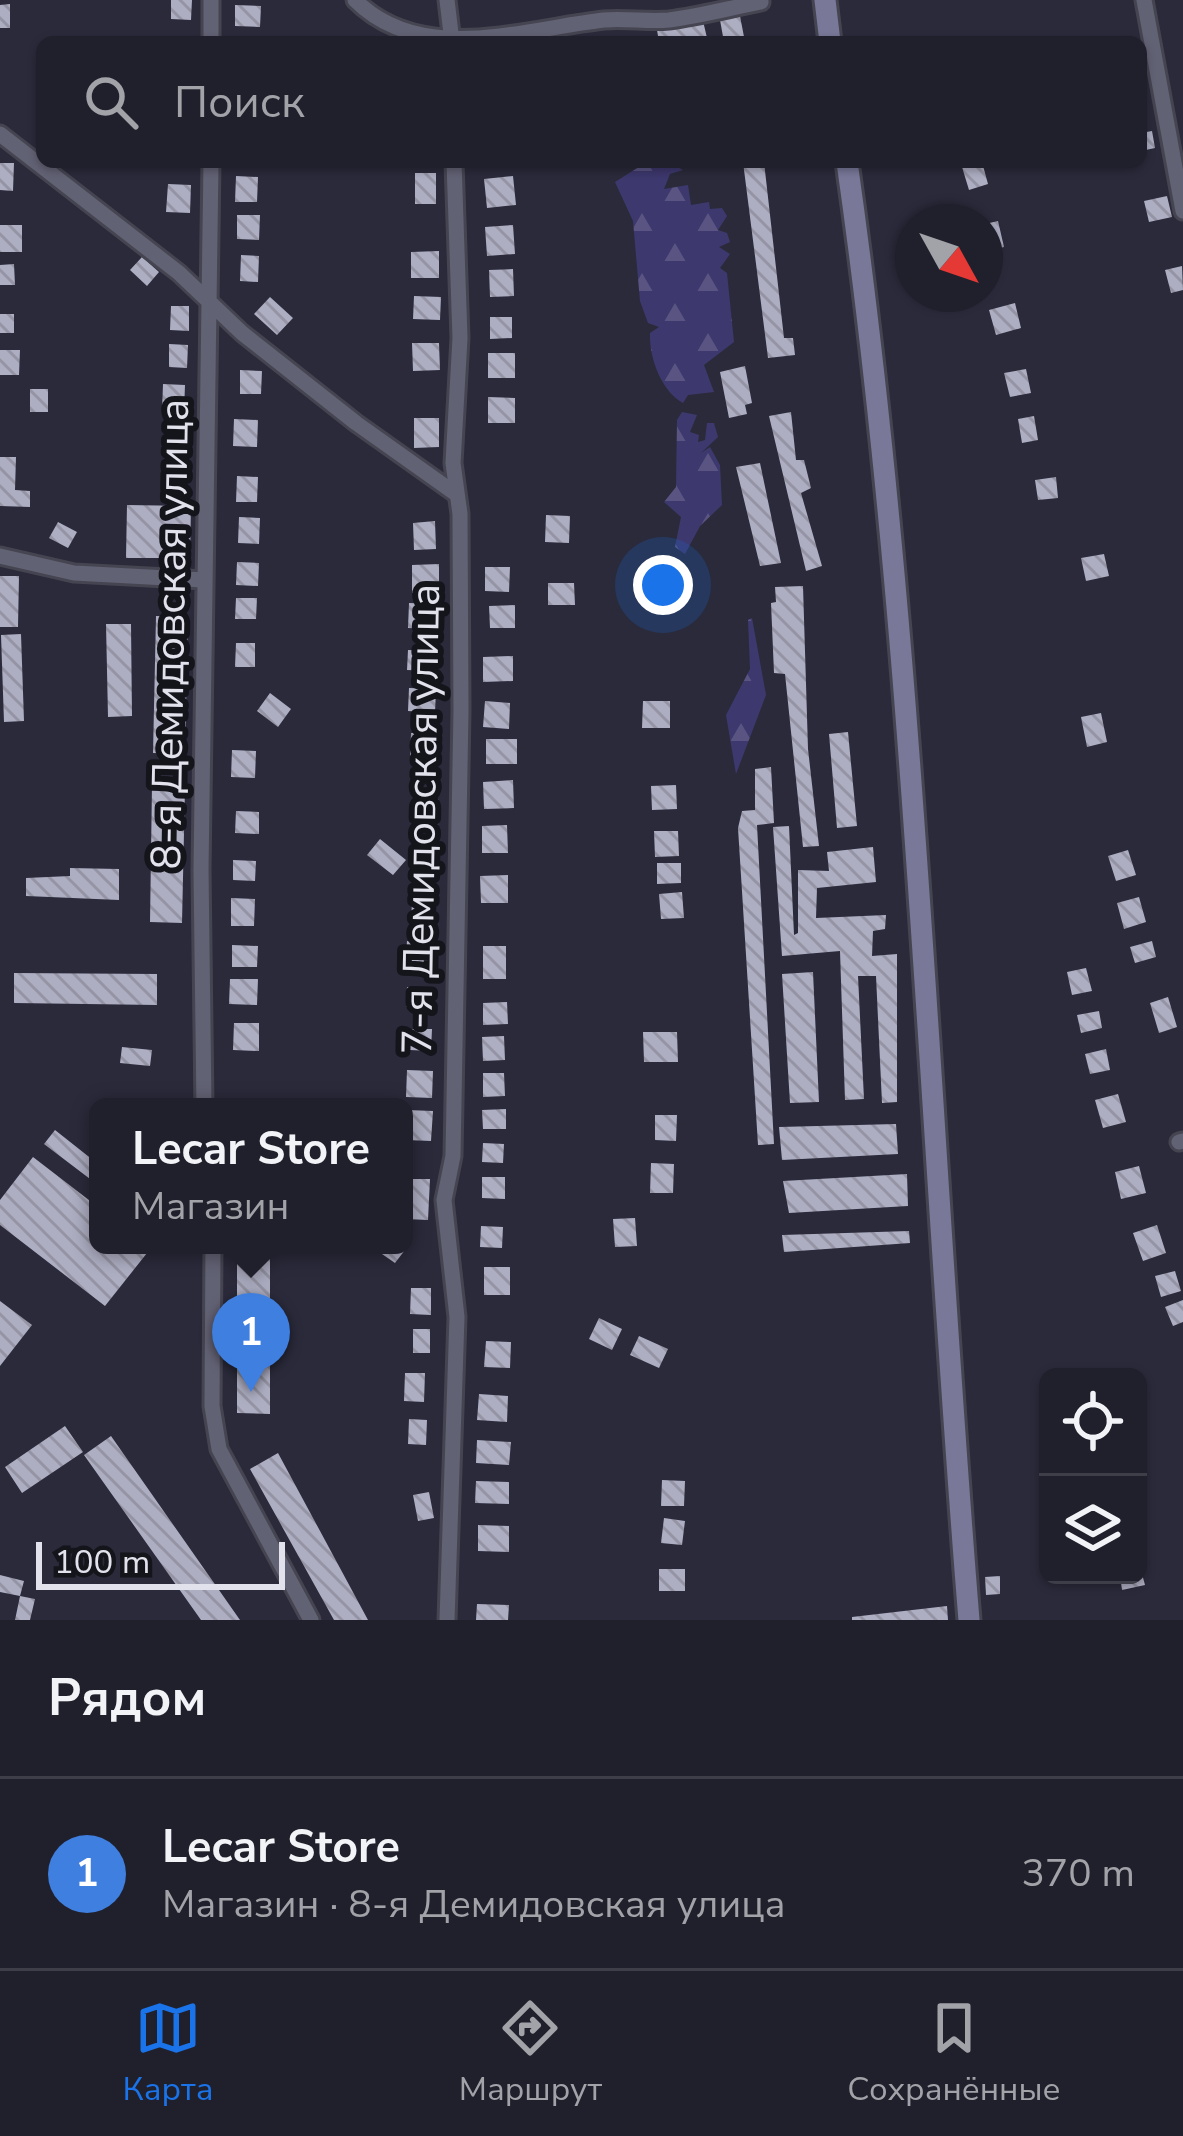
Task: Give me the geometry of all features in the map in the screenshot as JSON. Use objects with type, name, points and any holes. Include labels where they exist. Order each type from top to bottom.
[{"type":"main road","points":[[824,0],[829,36]]},
{"type":"main road","points":[[849,168],[899,601],[969,1620]]},
{"type":"street","points":[[211,0],[211,36]]},
{"type":"street","points":[[355,0],[376,20],[433,36]]},
{"type":"street","points":[[447,0],[452,36]]},
{"type":"street","points":[[1144,0],[1183,211]]},
{"type":"street","points":[[513,36],[607,20],[666,20],[761,2]]},
{"type":"street","points":[[0,134],[36,162]]},
{"type":"street","points":[[44,168],[179,273],[211,305],[356,423],[456,494]]},
{"type":"street","name":"8-я Демидовская улица","points":[[204,1098],[204,580],[211,168]]},
{"type":"street","name":"7-я Демидовская улица","points":[[447,1620],[457,1317],[444,1200],[453,1156],[459,881],[456,494],[460,338],[454,168]]},
{"type":"street","points":[[0,556],[74,573],[204,580]]},
{"type":"street","points":[[212,1254],[212,1406],[219,1449],[311,1620]]},
{"type":"green space","points":[[637,168],[679,168],[683,170],[670,174],[664,189],[688,185],[691,205],[709,202],[710,209],[722,208],[727,216],[718,230],[727,233],[730,242],[719,247],[730,254],[720,268],[727,273],[734,342],[704,365],[714,392],[688,395],[683,403],[668,390],[654,363],[650,333],[659,327],[648,323],[640,301],[633,221],[615,182]]},
{"type":"green space","points":[[682,412],[697,415],[690,432],[699,435],[698,442],[705,440],[707,423],[714,423],[718,437],[701,453],[710,447],[720,465],[722,505],[700,526],[685,554],[675,547],[681,517],[664,502],[676,487],[677,420]]},
{"type":"green space","points":[[752,618],[766,695],[736,774],[726,715],[750,669],[748,620]]},
{"type":"building","points":[[171,0],[192,0],[191,20],[171,19]]},
{"type":"building","points":[[10,4],[10,28],[0,28],[0,5]]},
{"type":"building","points":[[235,5],[261,6],[260,27],[235,26]]},
{"type":"building","points":[[740,16],[744,36],[723,36],[720,20]]},
{"type":"building","points":[[703,21],[707,36],[658,36],[657,30]]},
{"type":"building","points":[[1152,131],[1155,148],[1147,150],[1147,132]]},
{"type":"building","points":[[0,163],[14,163],[13,191],[0,190]]},
{"type":"building","points":[[744,168],[765,168],[784,338],[793,338],[795,355],[768,358]]},
{"type":"building","points":[[962,168],[984,168],[988,184],[969,190]]},
{"type":"building","points":[[415,173],[436,173],[436,204],[415,204]]},
{"type":"building","points":[[236,176],[258,177],[257,202],[235,202]]},
{"type":"building","points":[[513,176],[516,205],[487,208],[484,179]]},
{"type":"building","points":[[168,184],[191,185],[190,213],[166,212]]},
{"type":"building","points":[[1167,196],[1172,217],[1149,222],[1144,201]]},
{"type":"building","points":[[237,215],[260,215],[259,240],[237,239]]},
{"type":"building","points":[[0,225],[22,225],[22,252],[0,252]]},
{"type":"building","points":[[513,225],[515,254],[487,256],[485,227]]},
{"type":"building","points":[[439,251],[439,278],[411,278],[411,252]]},
{"type":"building","points":[[241,255],[259,256],[258,282],[240,281]]},
{"type":"building","points":[[142,257],[159,272],[147,286],[130,270]]},
{"type":"building","points":[[14,264],[15,285],[0,285],[0,265]]},
{"type":"building","points":[[1182,266],[1183,290],[1171,293],[1165,270]]},
{"type":"building","points":[[513,269],[514,296],[490,297],[489,270]]},
{"type":"building","points":[[414,296],[441,297],[440,320],[413,319]]},
{"type":"building","points":[[270,297],[293,318],[277,335],[254,314]]},
{"type":"building","points":[[1015,303],[1021,328],[996,335],[990,312],[1003,312],[1003,306]]},
{"type":"building","points":[[171,306],[189,306],[189,331],[170,330]]},
{"type":"building","points":[[0,314],[14,314],[14,333],[0,333]]},
{"type":"building","points":[[490,317],[512,317],[512,338],[490,339]]},
{"type":"building","points":[[412,343],[439,343],[440,370],[413,371]]},
{"type":"building","points":[[169,344],[188,345],[187,368],[169,367]]},
{"type":"building","points":[[0,350],[20,350],[19,375],[0,375]]},
{"type":"building","points":[[488,353],[515,353],[515,378],[488,378]]},
{"type":"building","points":[[745,366],[752,403],[745,405],[747,414],[729,418],[720,372]]},
{"type":"building","points":[[1026,369],[1031,393],[1010,397],[1004,373]]},
{"type":"building","points":[[240,370],[262,371],[261,394],[240,394]]},
{"type":"building","points":[[163,384],[185,385],[184,412],[162,411]]},
{"type":"building","points":[[30,389],[48,389],[48,412],[30,412]]},
{"type":"building","points":[[488,397],[515,398],[515,423],[488,423]]},
{"type":"building","points":[[791,412],[796,460],[804,460],[811,488],[801,493],[822,566],[806,571],[769,416]]},
{"type":"building","points":[[1034,416],[1038,440],[1022,443],[1018,419]]},
{"type":"building","points":[[414,418],[439,418],[439,447],[414,448]]},
{"type":"building","points":[[234,419],[258,420],[257,447],[233,446]]},
{"type":"building","points":[[166,429],[186,430],[185,455],[165,455]]},
{"type":"building","points":[[0,457],[16,457],[15,490],[30,491],[30,507],[0,506]]},
{"type":"building","points":[[760,463],[781,563],[760,566],[736,467]]},
{"type":"building","points":[[237,476],[258,477],[257,502],[236,502]]},
{"type":"building","points":[[1056,477],[1058,498],[1038,500],[1035,480]]},
{"type":"building","points":[[127,505],[191,506],[190,558],[126,558]]},
{"type":"building","points":[[546,515],[570,516],[569,543],[545,542]]},
{"type":"building","points":[[239,517],[260,518],[259,544],[238,543]]},
{"type":"building","points":[[435,521],[436,549],[414,550],[413,523]]},
{"type":"building","points":[[58,522],[77,532],[68,548],[49,538]]},
{"type":"building","points":[[1104,554],[1109,576],[1086,581],[1081,558]]},
{"type":"building","points":[[237,562],[259,563],[258,586],[236,585]]},
{"type":"building","points":[[439,564],[439,593],[412,593],[412,565]]},
{"type":"building","points":[[485,567],[510,567],[509,592],[485,591]]},
{"type":"building","points":[[0,576],[19,576],[18,627],[0,627]]},
{"type":"building","points":[[548,583],[574,583],[575,605],[548,605]]},
{"type":"building","points":[[803,586],[808,749],[819,846],[803,847],[785,674],[774,673],[771,603],[776,602],[775,587]]},
{"type":"building","points":[[236,598],[257,598],[256,619],[235,619]]},
{"type":"building","points":[[409,603],[434,604],[432,629],[408,628]]},
{"type":"building","points":[[515,605],[515,628],[490,628],[489,606]]},
{"type":"building","points":[[156,616],[188,617],[185,754],[153,753]]},
{"type":"building","points":[[106,624],[131,624],[132,716],[108,717]]},
{"type":"building","points":[[21,634],[24,721],[4,722],[1,635]]},
{"type":"building","points":[[236,643],[255,643],[255,667],[235,667]]},
{"type":"building","points":[[408,650],[434,651],[433,671],[407,670]]},
{"type":"building","points":[[513,656],[513,681],[483,682],[483,657]]},
{"type":"building","points":[[409,688],[436,689],[435,713],[408,711]]},
{"type":"building","points":[[270,693],[291,709],[278,727],[257,711]]},
{"type":"building","points":[[485,701],[510,703],[509,729],[483,727]]},
{"type":"building","points":[[643,701],[670,701],[670,728],[642,728]]},
{"type":"building","points":[[1101,713],[1107,742],[1087,747],[1081,717]]},
{"type":"building","points":[[848,732],[857,826],[837,828],[829,734]]},
{"type":"building","points":[[411,733],[437,734],[436,762],[410,761]]},
{"type":"building","points":[[486,739],[517,739],[517,764],[486,764]]},
{"type":"building","points":[[232,750],[256,751],[255,778],[231,777]]},
{"type":"building","points":[[771,767],[774,823],[757,825],[774,1144],[758,1145],[738,828],[742,811],[755,810],[755,769]]},
{"type":"building","points":[[513,780],[514,808],[484,809],[483,782]]},
{"type":"building","points":[[152,785],[185,787],[182,923],[150,922]]},
{"type":"building","points":[[676,785],[677,809],[652,810],[651,786]]},
{"type":"building","points":[[414,798],[439,799],[438,828],[413,827]]},
{"type":"building","points":[[236,811],[259,812],[259,834],[235,833]]},
{"type":"building","points":[[507,825],[508,853],[482,853],[482,826]]},
{"type":"building","points":[[789,826],[794,935],[798,933],[798,870],[829,871],[827,852],[873,847],[876,882],[817,888],[816,918],[886,915],[885,929],[873,931],[872,956],[897,954],[897,1102],[882,1103],[876,976],[858,976],[864,1099],[845,1100],[840,951],[782,956],[773,827]]},
{"type":"building","points":[[654,831],[678,831],[679,856],[655,857]]},
{"type":"building","points":[[380,839],[406,860],[393,875],[367,855]]},
{"type":"building","points":[[1128,850],[1136,875],[1116,881],[1108,856]]},
{"type":"building","points":[[233,860],[256,861],[255,881],[233,880]]},
{"type":"building","points":[[657,863],[681,863],[681,883],[657,884]]},
{"type":"building","points":[[70,868],[119,869],[119,900],[26,896],[26,878],[70,876]]},
{"type":"building","points":[[508,875],[508,903],[481,903],[480,876]]},
{"type":"building","points":[[682,892],[684,918],[661,919],[659,894]]},
{"type":"building","points":[[1139,897],[1146,922],[1124,929],[1117,903]]},
{"type":"building","points":[[231,898],[255,899],[254,926],[231,926]]},
{"type":"building","points":[[412,898],[435,899],[434,931],[411,930]]},
{"type":"building","points":[[407,941],[434,943],[433,971],[405,970]]},
{"type":"building","points":[[1152,941],[1156,957],[1135,963],[1130,947]]},
{"type":"building","points":[[232,945],[258,946],[257,967],[232,967]]},
{"type":"building","points":[[483,946],[506,946],[506,979],[483,979]]},
{"type":"building","points":[[1086,968],[1092,991],[1072,995],[1067,972]]},
{"type":"building","points":[[813,972],[819,1102],[790,1103],[782,974]]},
{"type":"building","points":[[14,973],[157,974],[157,1005],[14,1003]]},
{"type":"building","points":[[230,979],[258,979],[257,1005],[229,1004]]},
{"type":"building","points":[[407,987],[434,988],[433,1008],[406,1007]]},
{"type":"building","points":[[1168,997],[1177,1027],[1159,1033],[1150,1003]]},
{"type":"building","points":[[507,1002],[508,1024],[483,1025],[483,1003]]},
{"type":"building","points":[[1099,1011],[1102,1028],[1081,1033],[1077,1015]]},
{"type":"building","points":[[234,1023],[259,1023],[259,1051],[233,1050]]},
{"type":"building","points":[[411,1029],[432,1029],[431,1051],[410,1050]]},
{"type":"building","points":[[643,1032],[677,1032],[678,1062],[644,1062]]},
{"type":"building","points":[[504,1036],[505,1060],[483,1061],[482,1037]]},
{"type":"building","points":[[122,1047],[152,1050],[150,1066],[120,1063]]},
{"type":"building","points":[[1106,1049],[1110,1070],[1090,1074],[1085,1054]]},
{"type":"building","points":[[407,1070],[433,1071],[432,1098],[406,1097]]},
{"type":"building","points":[[483,1073],[504,1073],[505,1096],[483,1097]]},
{"type":"building","points":[[1118,1094],[1126,1122],[1103,1128],[1095,1100]]},
{"type":"building","points":[[506,1109],[506,1129],[483,1129],[482,1110]]},
{"type":"building","points":[[413,1110],[433,1111],[431,1141],[413,1140]]},
{"type":"building","points":[[655,1115],[677,1115],[676,1141],[655,1140]]},
{"type":"building","points":[[896,1124],[898,1154],[782,1160],[779,1127]]},
{"type":"building","points":[[55,1130],[89,1157],[89,1178],[44,1144]]},
{"type":"building","points":[[483,1143],[504,1144],[503,1163],[482,1162]]},
{"type":"building","points":[[33,1157],[89,1200],[89,1254],[146,1254],[105,1306],[0,1225],[0,1200]]},
{"type":"building","points":[[651,1163],[674,1164],[673,1193],[650,1193]]},
{"type":"building","points":[[1139,1166],[1146,1193],[1121,1199],[1115,1172]]},
{"type":"building","points":[[907,1174],[908,1206],[789,1213],[783,1181]]},
{"type":"building","points":[[482,1177],[505,1177],[505,1199],[482,1198]]},
{"type":"building","points":[[413,1179],[430,1179],[428,1220],[413,1219]]},
{"type":"building","points":[[635,1218],[637,1246],[615,1247],[613,1219]]},
{"type":"building","points":[[1157,1225],[1166,1253],[1143,1261],[1133,1233]]},
{"type":"building","points":[[481,1226],[503,1227],[502,1248],[480,1247]]},
{"type":"building","points":[[909,1231],[910,1243],[784,1252],[782,1235]]},
{"type":"building","points":[[237,1254],[270,1254],[270,1414],[237,1413]]},
{"type":"building","points":[[484,1267],[510,1267],[510,1295],[484,1295]]},
{"type":"building","points":[[1175,1271],[1181,1291],[1161,1297],[1155,1276]]},
{"type":"building","points":[[411,1288],[431,1288],[431,1315],[410,1314]]},
{"type":"building","points":[[1183,1300],[1183,1322],[1173,1326],[1165,1307]]},
{"type":"building","points":[[0,1301],[32,1325],[0,1366]]},
{"type":"building","points":[[599,1318],[622,1329],[612,1350],[589,1339]]},
{"type":"building","points":[[413,1329],[430,1329],[430,1353],[413,1353]]},
{"type":"building","points":[[639,1336],[668,1349],[659,1368],[630,1355]]},
{"type":"building","points":[[486,1341],[511,1342],[510,1368],[484,1367]]},
{"type":"building","points":[[405,1373],[425,1373],[424,1402],[404,1401]]},
{"type":"building","points":[[479,1394],[508,1396],[507,1422],[477,1420]]},
{"type":"building","points":[[409,1419],[427,1420],[426,1445],[408,1444]]},
{"type":"building","points":[[65,1426],[83,1452],[22,1493],[5,1467]]},
{"type":"building","points":[[111,1436],[240,1620],[201,1620],[84,1455]]},
{"type":"building","points":[[477,1440],[511,1442],[509,1465],[476,1463]]},
{"type":"building","points":[[278,1453],[368,1620],[334,1620],[250,1469]]},
{"type":"building","points":[[662,1480],[685,1481],[684,1506],[661,1506]]},
{"type":"building","points":[[476,1481],[509,1482],[509,1504],[475,1503]]},
{"type":"building","points":[[429,1492],[434,1518],[418,1521],[413,1495]]},
{"type":"building","points":[[664,1518],[685,1521],[682,1545],[661,1543]]},
{"type":"building","points":[[478,1525],[509,1526],[509,1552],[478,1551]]},
{"type":"building","points":[[659,1569],[685,1569],[685,1591],[659,1591]]},
{"type":"building","points":[[0,1575],[24,1581],[20,1596],[0,1592]]},
{"type":"building","points":[[1000,1576],[1000,1594],[986,1595],[985,1577]]},
{"type":"building","points":[[20,1596],[35,1599],[30,1620],[15,1620]]},
{"type":"building","points":[[477,1604],[509,1605],[508,1620],[476,1620]]},
{"type":"building","points":[[947,1606],[948,1620],[852,1620],[852,1617]]},
{"type":"place","name":"Lecar Store","points":[[251,1392]]}]
